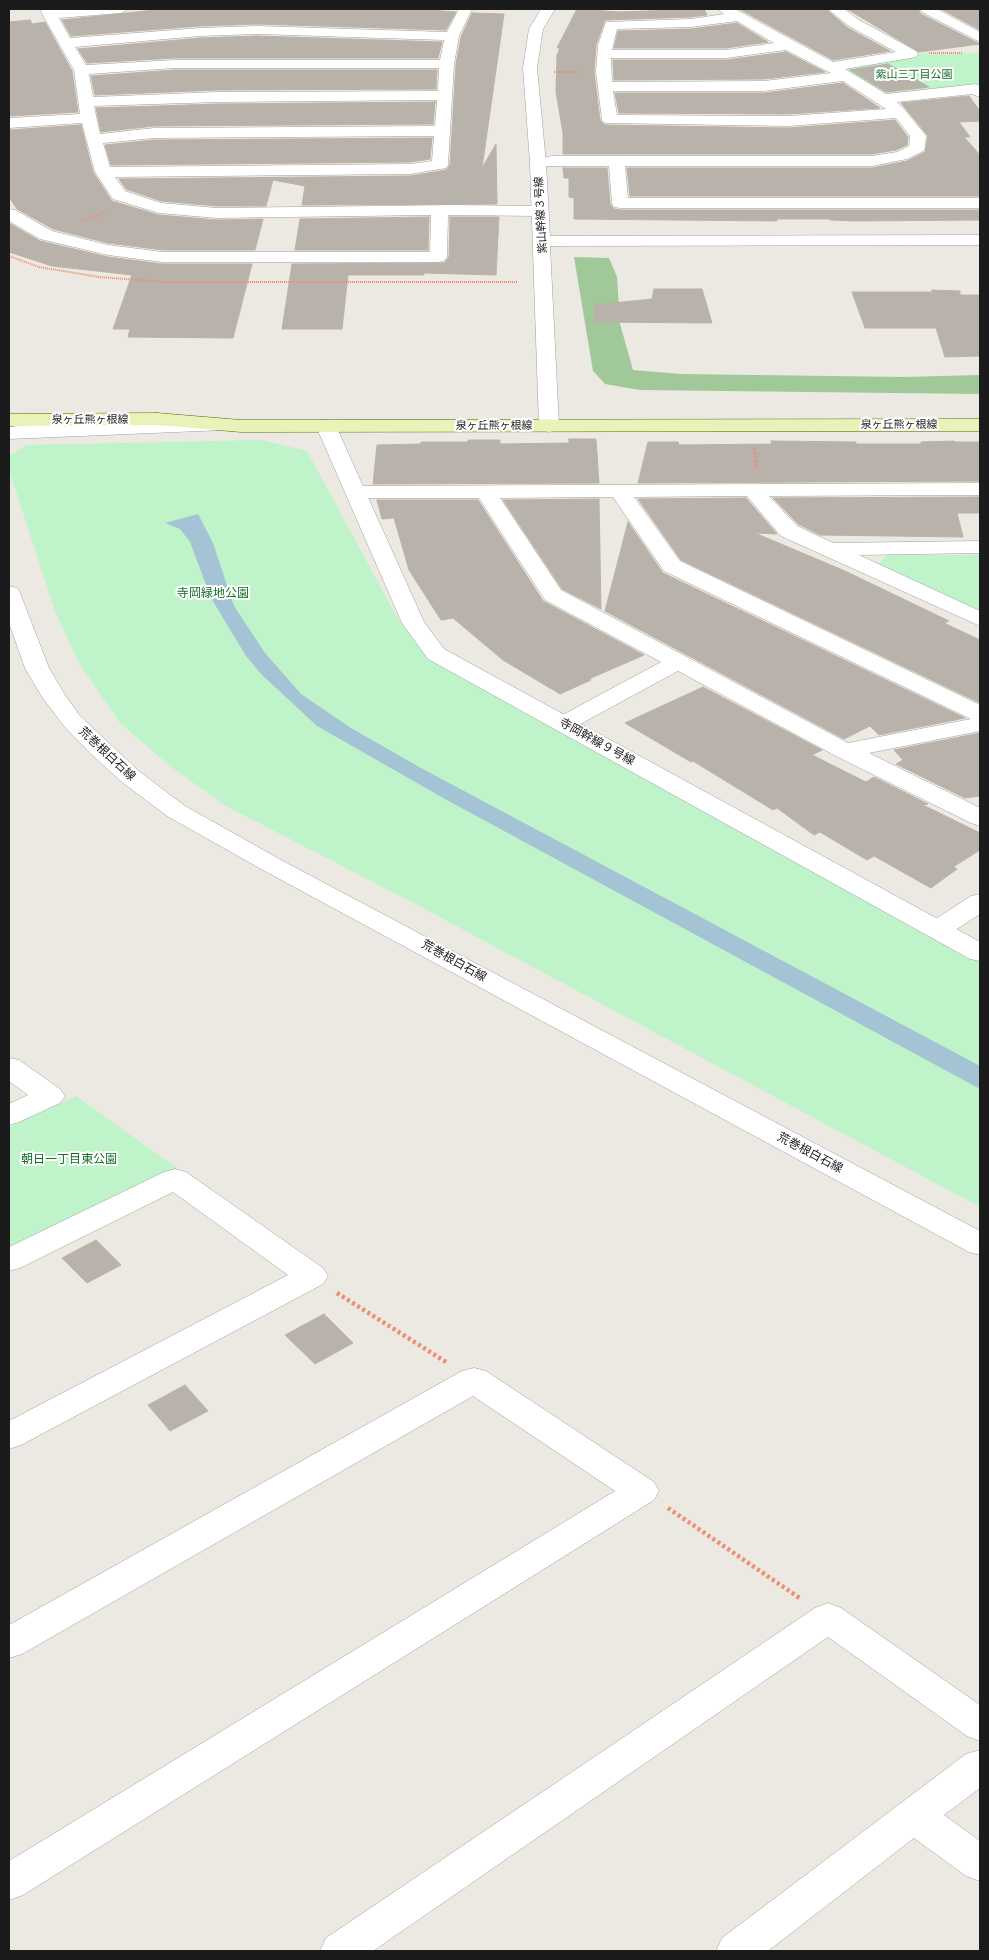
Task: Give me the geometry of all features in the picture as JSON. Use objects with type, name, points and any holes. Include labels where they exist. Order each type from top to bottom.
[{"type":"main road","name":"泉ヶ丘熊ヶ根線","points":[[9,413],[980,425]]},
{"type":"main road","name":"泉ヶ丘熊ヶ根線","points":[[9,420],[157,419],[240,426],[326,426],[549,419],[980,413]]},
{"type":"street","points":[[121,9],[49,12],[81,70],[87,110],[103,172],[119,195],[159,208],[217,213],[440,210],[539,211]]},
{"type":"street","points":[[103,172],[410,169],[440,165],[447,64],[452,36],[466,10],[464,9]]},
{"type":"street","name":"紫山幹線３号線","points":[[548,9],[536,29],[530,68],[538,163],[549,419]]},
{"type":"street","points":[[835,9],[854,23],[911,54]]},
{"type":"street","points":[[927,9],[980,38]]},
{"type":"street","points":[[538,163],[552,161],[872,162],[901,156],[917,148],[918,136],[900,113],[884,99],[831,67],[731,13],[691,24],[611,25],[605,45],[603,72],[610,120],[779,122],[900,113]]},
{"type":"street","points":[[66,43],[190,32],[257,30],[452,36]]},
{"type":"street","points":[[605,54],[726,54],[788,45]]},
{"type":"street","points":[[831,67],[911,54]]},
{"type":"street","points":[[81,70],[175,64],[447,64]]},
{"type":"street","points":[[606,87],[764,86],[844,76]]},
{"type":"street","points":[[884,99],[976,89],[980,93]]},
{"type":"street","points":[[9,123],[87,110],[218,97],[446,95]]},
{"type":"street","points":[[94,139],[154,133],[441,131]]},
{"type":"street","points":[[617,161],[620,203],[980,203]]},
{"type":"street","points":[[9,214],[46,235],[108,250],[164,257],[438,257],[440,210]]},
{"type":"street","points":[[542,241],[980,240]]},
{"type":"street","points":[[9,434],[27,431],[240,426]]},
{"type":"street","name":"寺岡幹線９号線","points":[[326,426],[413,623],[436,654],[980,953]]},
{"type":"street","points":[[356,492],[980,489]]},
{"type":"street","points":[[757,490],[789,531],[980,619]]},
{"type":"street","points":[[619,491],[672,566],[980,714]]},
{"type":"street","points":[[486,492],[554,595],[845,751],[980,818]]},
{"type":"street","points":[[828,549],[980,547]]},
{"type":"street","name":"荒巻根白石線","points":[[9,593],[37,668],[54,697],[72,721],[131,778],[176,810],[272,865],[980,1244]]},
{"type":"street","points":[[563,724],[678,662]]},
{"type":"street","points":[[845,751],[980,724]]},
{"type":"street","points":[[937,930],[980,902]]},
{"type":"street","points":[[9,1067],[50,1096],[9,1115]]},
{"type":"street","points":[[9,1260],[175,1179],[312,1276],[9,1436]]},
{"type":"street","points":[[9,1643],[474,1380],[642,1491],[9,1882]]},
{"type":"street","points":[[340,1951],[828,1618],[980,1724]]},
{"type":"street","points":[[736,1951],[980,1766]]},
{"type":"street","points":[[914,1816],[980,1863]]},
{"type":"path","points":[[911,54],[967,53]]},
{"type":"path","points":[[549,78],[555,72],[603,72]]},
{"type":"path","points":[[753,446],[757,490]]},
{"type":"path","points":[[312,1276],[474,1380]]},
{"type":"path","points":[[642,1491],[828,1618]]},
{"type":"green space","name":"紫山三丁目公園","points":[[980,53],[980,89],[884,99],[831,67],[911,54]]},
{"type":"green space","points":[[574,257],[609,258],[617,277],[620,324],[633,370],[680,374],[904,377],[980,375],[980,394],[640,390],[605,384],[593,371]]},
{"type":"green space","name":"寺岡緑地公園","points":[[262,440],[307,451],[398,619],[428,658],[980,961],[980,1207],[408,900],[224,805],[170,766],[120,723],[79,663],[55,611],[9,470],[9,456],[27,445]]},
{"type":"green space","points":[[887,555],[980,555],[980,611],[877,565]]},
{"type":"green space","name":"朝日一丁目東公園","points":[[76,1096],[177,1168],[9,1248],[9,1127]]},
{"type":"water","points":[[198,514],[213,543],[234,606],[265,653],[301,694],[351,728],[421,768],[980,1066],[980,1089],[445,799],[317,726],[262,675],[246,656],[211,598],[190,542],[180,529],[165,523]]},
{"type":"building","points":[[163,9],[415,9],[456,12],[446,30],[257,24],[200,26],[71,36],[62,20]]},
{"type":"building","points":[[577,9],[619,12],[704,9],[707,15],[605,20],[596,45],[594,72],[600,120],[605,125],[788,128],[895,120],[908,137],[907,145],[896,150],[872,154],[563,154],[563,133],[556,92],[557,55],[560,48],[557,48]]},
{"type":"building","points":[[826,9],[848,28],[890,51],[833,60],[741,10]]},
{"type":"building","points":[[847,9],[918,9],[921,14],[980,44],[919,52]]},
{"type":"building","points":[[941,9],[980,9],[980,30]]},
{"type":"building","points":[[472,13],[504,14],[482,168],[496,144],[497,204],[302,205],[305,186],[273,180],[266,206],[217,206],[161,201],[126,189],[119,179],[410,176],[446,170],[450,165],[456,64],[461,37]]},
{"type":"building","points":[[30,20],[32,24],[45,22],[72,71],[78,112],[9,116],[9,22]]},
{"type":"building","points":[[737,23],[768,42],[726,48],[614,48],[618,31],[691,29]]},
{"type":"building","points":[[257,36],[442,42],[438,58],[175,58],[87,63],[78,49],[200,38]]},
{"type":"building","points":[[786,52],[825,72],[764,79],[614,80],[613,60],[726,60]]},
{"type":"building","points":[[888,64],[929,87],[886,92],[850,70]]},
{"type":"building","points":[[175,70],[437,70],[436,89],[218,90],[95,95],[91,76]]},
{"type":"building","points":[[843,83],[880,108],[788,114],[619,113],[615,93],[764,93]]},
{"type":"building","points":[[969,96],[980,111],[980,121],[959,122],[970,137],[964,137],[980,155],[980,196],[630,196],[627,168],[872,168],[907,161],[925,152],[928,136],[901,103]]},
{"type":"building","points":[[435,102],[433,124],[154,126],[101,132],[96,108],[218,104]]},
{"type":"building","points":[[81,125],[93,172],[112,201],[159,215],[217,220],[263,219],[255,250],[163,250],[108,243],[53,229],[17,209],[9,197],[9,130]]},
{"type":"building","points":[[432,138],[430,159],[410,162],[111,165],[105,145],[154,140]]},
{"type":"building","points":[[563,168],[607,168],[610,204],[614,209],[620,210],[980,210],[980,220],[574,219],[574,198],[569,197],[569,178],[564,178]]},
{"type":"building","points":[[429,217],[428,250],[295,250],[300,219]]},
{"type":"building","points":[[450,217],[499,217],[496,275],[424,273],[424,275],[348,275],[342,329],[282,329],[292,264],[444,263],[449,257]]},
{"type":"building","points":[[9,223],[40,241],[108,257],[163,264],[252,264],[233,338],[128,337],[130,329],[113,329],[132,275],[52,266],[9,252]]},
{"type":"building","points":[[654,289],[702,289],[712,323],[595,322],[594,305],[652,299]]},
{"type":"building","points":[[932,290],[960,291],[960,295],[980,295],[980,356],[945,357],[936,328],[865,328],[852,292],[932,292]]},
{"type":"building","points":[[569,439],[596,439],[599,483],[373,484],[377,445],[421,444],[421,442],[468,442],[468,440],[500,440],[500,444],[569,443]]},
{"type":"building","points":[[771,441],[856,442],[856,444],[980,442],[980,481],[638,483],[648,442],[678,442],[679,445],[772,444]]},
{"type":"building","points":[[980,497],[980,513],[957,513],[963,537],[820,535],[798,524],[773,498]]},
{"type":"building","points":[[746,498],[777,534],[755,533],[845,571],[949,621],[944,623],[980,640],[980,703],[681,560],[638,499]]},
{"type":"building","points":[[599,499],[601,609],[562,589],[503,500]]},
{"type":"building","points":[[377,500],[478,500],[543,601],[644,655],[560,694],[503,660],[453,618],[441,620],[409,570],[394,518],[382,519]]},
{"type":"building","points":[[628,522],[663,573],[965,718],[879,735],[870,726],[844,739],[605,611]]},
{"type":"building","points":[[703,687],[822,750],[812,755],[866,782],[874,777],[928,804],[923,805],[980,833],[980,850],[953,867],[957,869],[931,888],[874,856],[867,860],[820,832],[814,835],[777,808],[773,810],[693,761],[691,762],[625,723]]},
{"type":"building","points":[[980,733],[980,796],[965,798],[896,764],[903,760],[894,750]]},
{"type":"building","points":[[96,1240],[121,1265],[87,1283],[62,1258]]},
{"type":"building","points":[[324,1314],[353,1343],[315,1364],[285,1335]]},
{"type":"building","points":[[185,1385],[208,1411],[170,1431],[148,1405]]}]
